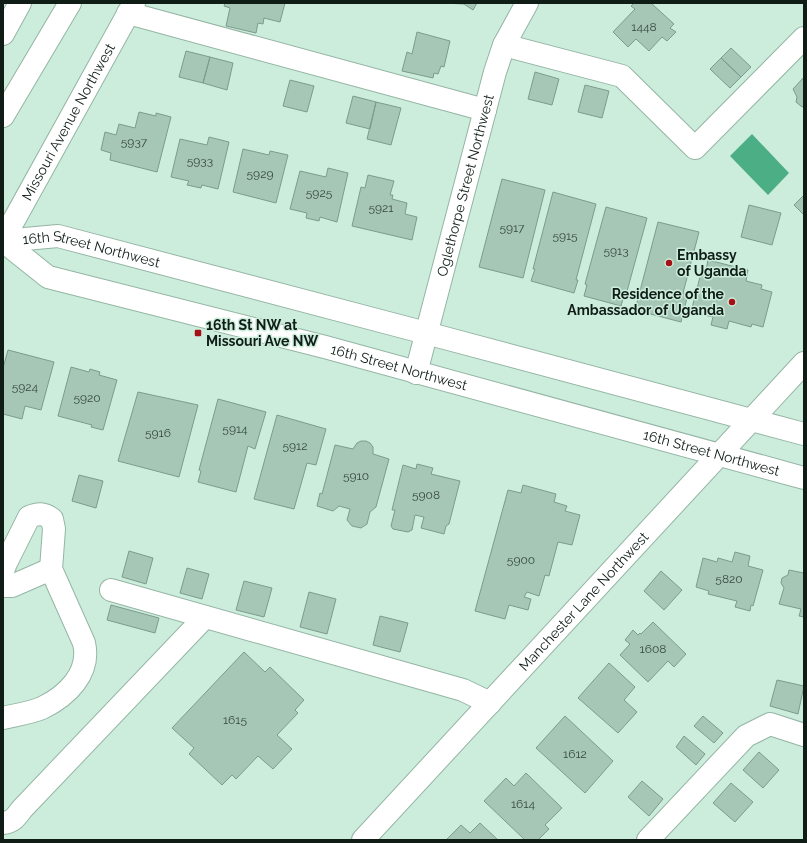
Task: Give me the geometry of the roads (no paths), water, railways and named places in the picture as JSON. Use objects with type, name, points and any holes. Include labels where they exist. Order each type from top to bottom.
[{"type":"main road","points":[[3,22],[10,3]]},
{"type":"main road","points":[[3,34],[20,3]]},
{"type":"main road","points":[[3,116],[70,3]]},
{"type":"main road","name":"Oglethorpe Street Northwest","points":[[416,373],[495,72],[504,45],[527,3]]},
{"type":"main road","points":[[131,8],[485,110]]},
{"type":"main road","name":"Missouri Avenue Northwest","points":[[3,241],[131,8]]},
{"type":"main road","points":[[504,45],[622,76],[695,148],[804,38]]},
{"type":"main road","name":"16th Street Northwest","points":[[3,241],[58,236],[804,434]]},
{"type":"main road","name":"16th Street Northwest","points":[[3,241],[48,276],[325,347],[804,478]]},
{"type":"main road","name":"Manchester Lane Northwest","points":[[363,840],[804,364]]},
{"type":"main road","points":[[3,571],[29,517],[35,514],[46,514],[52,519],[54,529],[51,569],[84,643],[86,653],[83,669],[76,682],[62,696],[41,708],[3,718]]},
{"type":"main road","points":[[3,583],[4,586],[12,586],[51,569]]},
{"type":"main road","points":[[111,590],[204,618],[463,690],[490,703]]},
{"type":"main road","points":[[3,823],[14,819],[204,618]]},
{"type":"main road","points":[[648,840],[746,736],[770,724],[804,735]]},
{"type":"place","name":"Embassy of Uganda","points":[[669,263]]},
{"type":"place","name":"Residence of the Ambassador of Uganda","points":[[732,302]]},
{"type":"place","name":"16th St NW at Missouri Ave NW","points":[[198,333]]}]
